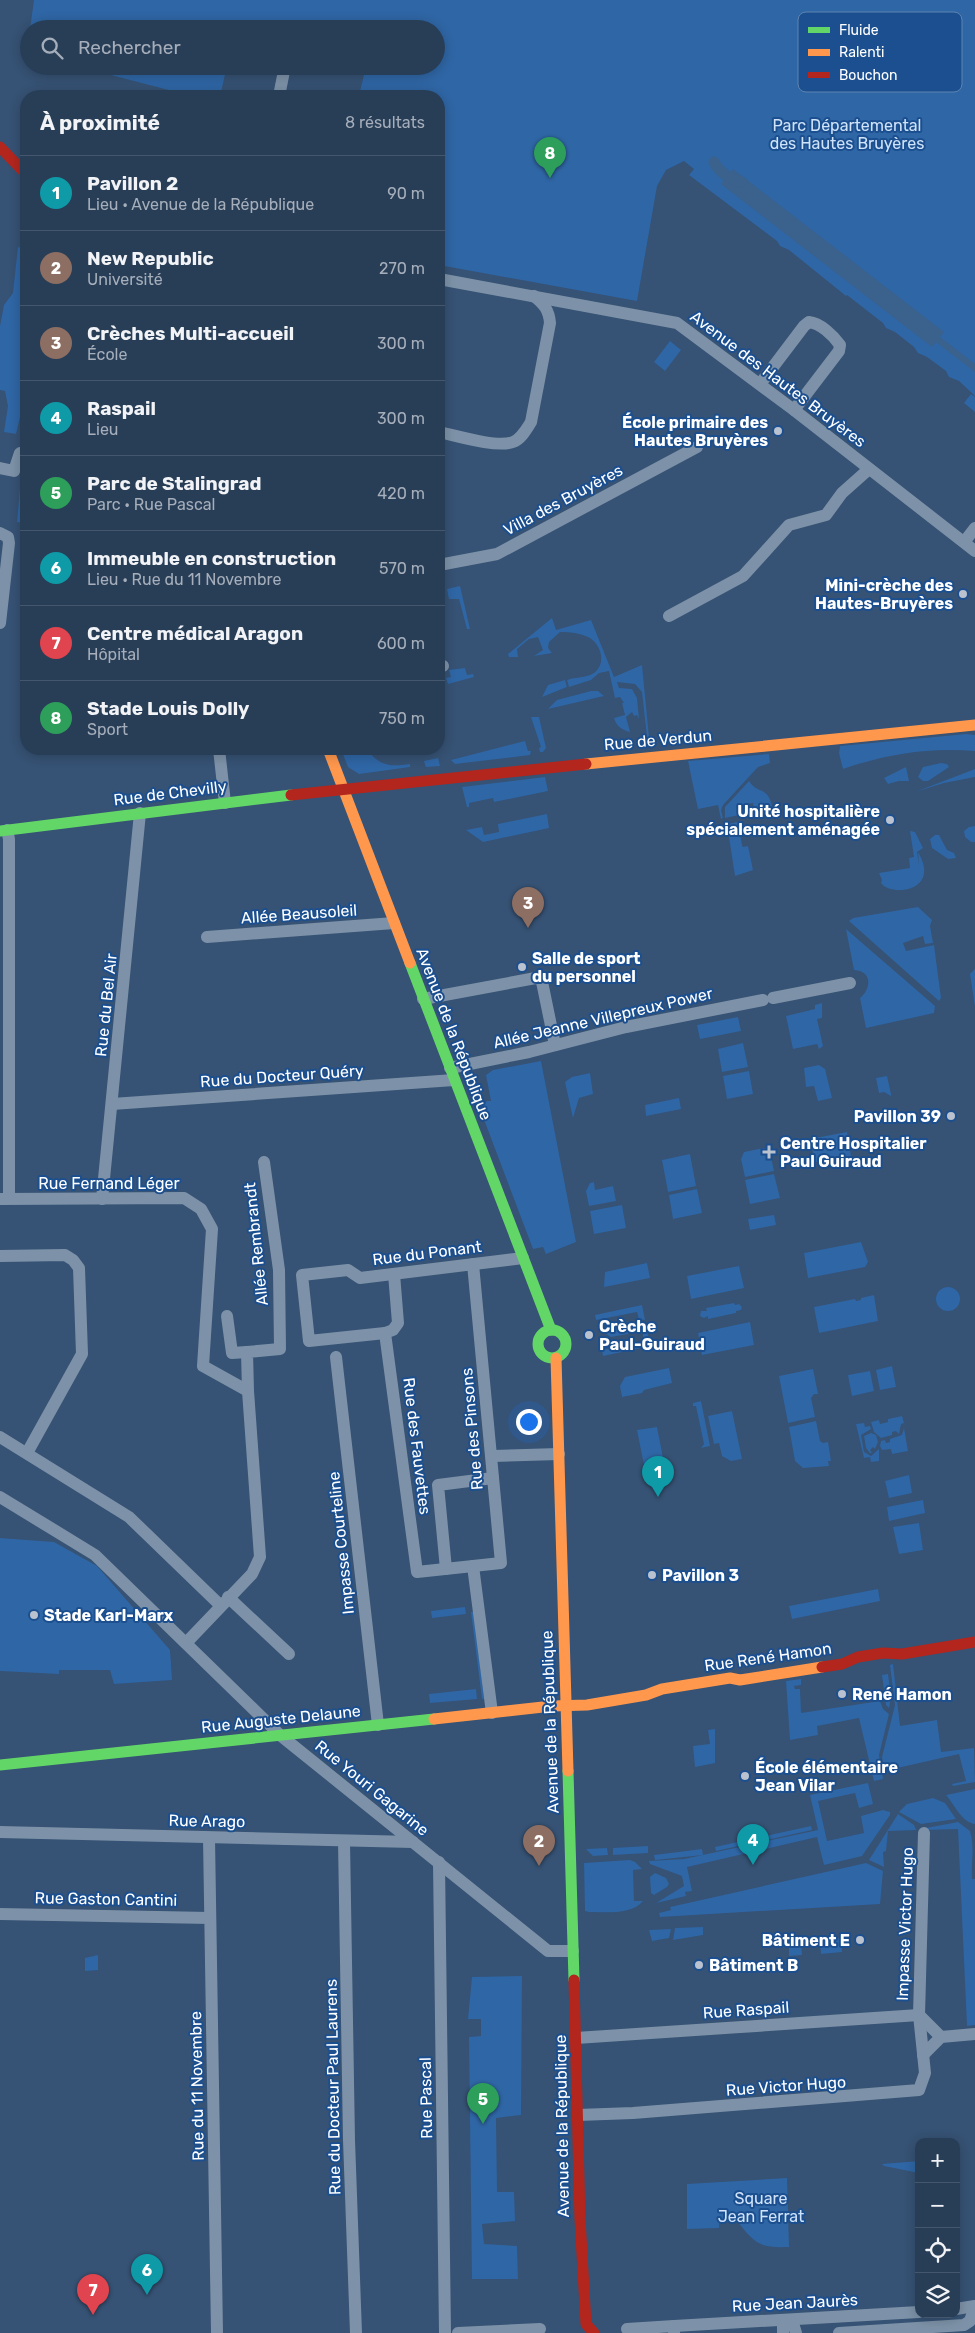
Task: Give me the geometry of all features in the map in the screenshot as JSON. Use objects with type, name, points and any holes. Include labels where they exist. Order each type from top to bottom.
[{"type":"street","points":[[279,90],[283,75]]},
{"type":"street","points":[[3,150],[20,168]]},
{"type":"street","name":"Avenue des Hautes Bruyères","points":[[445,280],[677,323],[794,410],[965,541],[975,551]]},
{"type":"street","points":[[445,433],[502,444],[514,442],[524,433],[531,422],[550,324],[549,313],[544,304],[534,296]]},
{"type":"street","points":[[760,384],[804,326],[809,322],[816,323],[836,339],[840,345],[839,351],[794,410]]},
{"type":"street","name":"Villa des Bruyères","points":[[445,564],[497,554],[697,447]]},
{"type":"street","points":[[0,468],[14,471],[20,453]]},
{"type":"street","points":[[669,616],[743,576],[789,526],[826,515],[842,493],[870,469]]},
{"type":"street","points":[[965,541],[975,528]]},
{"type":"street","points":[[0,533],[8,537],[9,543],[0,622]]},
{"type":"street","name":"Rue de Verdun","points":[[343,788],[975,725]]},
{"type":"street","points":[[220,755],[225,803]]},
{"type":"street","name":"Avenue de la République","points":[[330,755],[551,1330],[559,1332],[566,1342],[563,1354],[556,1358],[580,2219],[590,2329]]},
{"type":"street","name":"Rue de Chevilly","points":[[4,831],[343,788]]},
{"type":"street","name":"Rue du Bel Air","points":[[102,1199],[140,813]]},
{"type":"street","name":"Rue Fernand Léger","points":[[4,831],[4,1199],[184,1198],[200,1208],[212,1229],[203,1366],[248,1391]]},
{"type":"street","name":"Allée Beausoleil","points":[[207,937],[394,922]]},
{"type":"street","points":[[423,999],[541,977],[555,1045]]},
{"type":"street","name":"Allée Jeanne Villepreux Power","points":[[452,1074],[626,1027],[850,983]]},
{"type":"street","name":"Rue du Docteur Quéry","points":[[112,1104],[452,1074]]},
{"type":"street","name":"Allée Rembrandt","points":[[247,1352],[280,1349],[279,1270],[264,1162]]},
{"type":"street","points":[[0,1256],[65,1255],[73,1260],[79,1268],[82,1354],[28,1453]]},
{"type":"street","name":"Rue du Ponant","points":[[385,1333],[309,1341],[302,1275],[348,1270],[360,1278],[523,1258]]},
{"type":"street","name":"Rue des Pinsons","points":[[473,1264],[501,1563],[473,1566]]},
{"type":"street","points":[[385,1333],[393,1330],[398,1323],[394,1274]]},
{"type":"street","points":[[186,1643],[224,1601],[252,1574],[260,1557],[247,1352],[232,1352],[227,1316]]},
{"type":"street","points":[[551,1330],[546,1331],[539,1337],[538,1346],[546,1357],[556,1358]]},
{"type":"street","name":"Rue des Fauvettes","points":[[385,1333],[417,1572],[473,1566]]},
{"type":"street","name":"Impasse Courteline","points":[[336,1357],[378,1725]]},
{"type":"street","points":[[0,1437],[129,1516],[224,1601],[289,1654]]},
{"type":"street","points":[[492,1456],[559,1454]]},
{"type":"street","points":[[446,1569],[438,1485],[493,1478]]},
{"type":"street","name":"Rue Youri Gagarine","points":[[0,1497],[95,1555],[280,1735],[548,1951],[573,1951]]},
{"type":"street","points":[[473,1566],[492,1713]]},
{"type":"street","name":"Rue René Hamon","points":[[566,1706],[581,1706],[646,1695],[662,1689],[730,1678],[740,1680],[842,1664],[858,1657],[883,1653],[902,1654],[975,1642]]},
{"type":"street","name":"Rue Auguste Delaune","points":[[0,1765],[566,1706]]},
{"type":"street","name":"Rue Arago","points":[[0,1832],[413,1842]]},
{"type":"street","name":"Impasse Victor Hugo","points":[[924,1833],[919,2015],[941,2037]]},
{"type":"street","name":"Rue du 11 Novembre","points":[[210,1838],[217,2333]]},
{"type":"street","name":"Rue du Docteur Paul Laurens","points":[[344,1841],[349,2140],[356,2333]]},
{"type":"street","name":"Rue Pascal","points":[[439,1862],[445,2333]]},
{"type":"street","name":"Rue Gaston Cantini","points":[[0,1914],[210,1918]]},
{"type":"street","name":"Rue Raspail","points":[[576,2038],[919,2015]]},
{"type":"street","name":"Rue Victor Hugo","points":[[578,2115],[633,2114],[919,2090],[925,2073],[919,2015]]},
{"type":"street","points":[[923,2055],[941,2037],[975,2034]]},
{"type":"street","name":"Rue Jean Jaurès","points":[[839,2333],[964,2325],[970,2321],[975,2306],[960,2308]]},
{"type":"street","name":"Rue Jean Jaurès","points":[[627,2329],[674,2329],[915,2312]]},
{"type":"street","points":[[783,2333],[783,2326],[789,2320],[796,2333]]},
{"type":"street","points":[[458,2333],[540,2329]]},
{"type":"green space","name":"Parc Départemental des Hautes Bruyères","points":[[34,0],[975,0],[975,396],[959,381],[949,377],[946,371],[927,357],[918,353],[914,347],[895,332],[886,328],[883,323],[847,295],[789,250],[780,246],[777,241],[689,175],[694,169],[684,161],[666,170],[657,186],[637,301],[445,266],[445,90],[360,90],[364,75],[445,75],[445,20],[31,20]]},
{"type":"green space","points":[[111,75],[225,75],[221,90],[169,90]]},
{"type":"green space","points":[[18,247],[20,248],[20,417],[16,434],[4,432],[8,406],[5,391],[0,390],[0,326],[4,305],[13,293]]},
{"type":"green space","points":[[670,341],[681,350],[665,371],[654,362]]},
{"type":"green space","points":[[971,394],[975,397],[975,412],[964,403]]},
{"type":"green space","points":[[20,488],[20,522],[17,522]]},
{"type":"green space","points":[[460,586],[470,629],[467,629],[459,599],[449,599],[447,589]]},
{"type":"green space","points":[[552,618],[556,630],[591,620],[614,677],[642,665],[649,737],[647,737],[642,692],[635,684],[617,682],[619,688],[632,689],[637,698],[639,719],[632,712],[626,717],[630,732],[624,730],[615,721],[614,718],[625,715],[622,703],[624,703],[620,697],[615,698],[609,671],[599,673],[591,680],[569,687],[567,680],[591,675],[598,669],[600,664],[601,654],[599,649],[593,640],[588,637],[560,632],[549,642],[548,648],[552,653],[534,656],[543,650],[538,637],[529,639],[517,649],[518,657],[509,657],[508,654]]},
{"type":"green space","points":[[465,668],[467,675],[473,674],[474,677],[448,684],[446,678],[451,677],[449,670]]},
{"type":"green space","points":[[565,680],[567,687],[542,697],[548,685]]},
{"type":"green space","points":[[591,691],[598,691],[604,696],[548,709],[557,700]]},
{"type":"green space","points":[[531,717],[539,717],[546,748],[543,752],[540,752],[539,748],[541,747]]},
{"type":"green space","points":[[966,734],[975,735],[975,751],[941,750],[908,753],[875,759],[843,769],[839,753],[840,746]]},
{"type":"green space","points":[[525,741],[528,751],[531,751],[530,755],[455,764],[451,760]]},
{"type":"green space","points":[[769,754],[770,763],[758,767],[723,805],[721,810],[723,818],[721,819],[718,805],[698,809],[688,761]]},
{"type":"green space","points":[[343,755],[371,755],[386,764],[410,764],[410,767],[359,774],[348,767]]},
{"type":"green space","points":[[438,758],[440,766],[426,767],[424,761]]},
{"type":"green space","points":[[941,763],[947,764],[949,767],[928,781],[923,781],[918,777],[923,767]]},
{"type":"green space","points":[[906,767],[909,781],[888,784],[884,778]]},
{"type":"green space","points":[[975,769],[975,777],[944,783],[915,792]]},
{"type":"green space","points":[[545,777],[548,791],[494,802],[493,798],[469,803],[469,807],[467,807],[462,787]]},
{"type":"green space","points":[[749,781],[756,788],[766,793],[773,810],[755,813],[753,803],[738,806],[739,815],[725,818],[725,807]]},
{"type":"green space","points":[[547,814],[549,828],[483,842],[466,830],[482,827],[484,835],[499,832],[498,824]]},
{"type":"green space","points":[[738,822],[742,845],[743,847],[748,846],[753,870],[735,876],[727,824]]},
{"type":"green space","points":[[975,826],[975,842],[971,842],[965,837],[964,831],[969,827]]},
{"type":"green space","points":[[910,831],[915,832],[923,848],[917,852],[919,865],[918,852],[924,865],[924,876],[912,888],[894,890],[881,883],[882,880],[879,873],[910,868],[909,858],[914,857]]},
{"type":"green space","points":[[935,835],[939,835],[947,850],[954,853],[956,858],[948,859],[932,848],[930,839]]},
{"type":"green space","points":[[918,907],[932,920],[930,926],[933,943],[925,944],[923,936],[903,943],[906,951],[934,945],[941,998],[939,1001],[849,921],[853,918]]},
{"type":"green space","points":[[846,929],[935,1006],[934,1013],[866,1028],[860,998],[866,990],[868,981],[864,974],[854,970]]},
{"type":"green space","points":[[975,969],[975,1007],[970,974]]},
{"type":"green space","points":[[822,1003],[822,1018],[817,1019],[823,1046],[819,1049],[817,1044],[793,1049],[786,1016],[815,1009],[815,1005]]},
{"type":"green space","points":[[738,1017],[741,1031],[700,1039],[697,1025]]},
{"type":"green space","points":[[743,1043],[748,1067],[722,1072],[718,1049]]},
{"type":"green space","points":[[541,1061],[576,1242],[546,1254],[543,1247],[533,1249],[480,1109],[487,1101],[491,1101],[486,1075],[493,1070]]},
{"type":"green space","points":[[819,1065],[825,1069],[832,1098],[818,1101],[814,1086],[806,1087],[804,1068]]},
{"type":"green space","points":[[749,1071],[753,1094],[727,1099],[723,1076]]},
{"type":"green space","points":[[590,1073],[593,1094],[579,1098],[573,1118],[565,1082],[572,1077]]},
{"type":"green space","points":[[887,1076],[891,1096],[884,1092],[879,1093],[876,1078]]},
{"type":"green space","points":[[679,1098],[681,1109],[646,1116],[645,1105]]},
{"type":"green space","points":[[847,1132],[851,1156],[815,1162],[810,1139]]},
{"type":"green space","points":[[769,1147],[774,1171],[745,1177],[741,1159],[744,1152]]},
{"type":"green space","points":[[690,1154],[696,1186],[668,1192],[662,1160]]},
{"type":"green space","points":[[774,1174],[780,1198],[750,1204],[745,1180]]},
{"type":"green space","points":[[594,1182],[595,1190],[613,1186],[616,1201],[589,1206],[586,1191],[590,1183]]},
{"type":"green space","points":[[697,1189],[702,1213],[673,1219],[669,1195]]},
{"type":"green space","points":[[622,1205],[626,1228],[594,1234],[590,1211]]},
{"type":"green space","points":[[774,1215],[776,1225],[750,1230],[748,1219]]},
{"type":"green space","points":[[861,1242],[868,1262],[865,1267],[808,1278],[804,1253]]},
{"type":"green space","points":[[647,1263],[650,1278],[604,1287],[605,1272]]},
{"type":"green space","points":[[739,1266],[744,1288],[691,1299],[687,1276]]},
{"type":"green space","points":[[948,1287],[957,1290],[960,1299],[957,1308],[948,1311],[939,1308],[936,1299],[939,1290]]},
{"type":"green space","points":[[874,1295],[878,1321],[819,1333],[814,1307],[855,1299],[856,1301],[861,1300],[861,1298]]},
{"type":"green space","points":[[734,1303],[742,1307],[736,1313],[708,1319],[708,1316],[704,1318],[700,1316],[701,1311],[707,1311],[706,1308]]},
{"type":"green space","points":[[642,1305],[645,1320],[639,1319],[637,1312],[596,1320],[595,1315]]},
{"type":"green space","points":[[750,1322],[754,1345],[702,1355],[698,1333]]},
{"type":"green space","points":[[626,1325],[630,1329],[628,1334],[611,1337],[606,1334],[609,1328]]},
{"type":"green space","points":[[647,1331],[650,1346],[603,1356],[602,1350],[643,1342],[643,1333]]},
{"type":"green space","points":[[892,1366],[896,1387],[880,1390],[876,1370]]},
{"type":"green space","points":[[669,1368],[672,1383],[644,1390],[642,1393],[622,1397],[620,1386],[625,1377]]},
{"type":"green space","points":[[813,1369],[818,1394],[814,1394],[811,1398],[815,1417],[788,1423],[779,1376]]},
{"type":"green space","points":[[870,1371],[874,1391],[852,1396],[848,1375]]},
{"type":"green space","points":[[701,1401],[710,1446],[701,1448],[704,1444],[696,1406],[693,1406],[693,1403]]},
{"type":"green space","points":[[732,1411],[742,1459],[731,1461],[722,1456],[719,1443],[714,1444],[708,1416]]},
{"type":"green space","points":[[902,1416],[904,1423],[901,1424],[899,1434],[896,1431],[892,1432],[892,1435],[881,1438],[874,1432],[871,1422],[879,1420],[880,1424],[888,1422],[888,1419]]},
{"type":"green space","points":[[816,1421],[820,1441],[823,1443],[828,1442],[831,1461],[828,1461],[829,1466],[803,1468],[795,1461],[789,1427]]},
{"type":"green space","points":[[864,1423],[865,1427],[870,1426],[871,1429],[861,1435],[864,1452],[871,1456],[879,1449],[879,1461],[871,1462],[870,1457],[864,1458],[856,1424]]},
{"type":"green space","points":[[657,1427],[666,1473],[653,1477],[652,1473],[646,1475],[637,1430]]},
{"type":"green space","points":[[904,1428],[908,1451],[892,1454],[891,1449],[882,1450],[880,1446],[881,1441],[890,1442],[890,1439],[902,1435]]},
{"type":"green space","points":[[871,1433],[876,1435],[878,1442],[875,1449],[873,1447],[870,1450],[872,1453],[870,1453],[866,1448],[864,1436]]},
{"type":"green space","points":[[909,1475],[912,1493],[889,1498],[885,1481]]},
{"type":"green space","points":[[923,1500],[925,1513],[889,1521],[887,1507]]},
{"type":"green space","points":[[919,1523],[923,1550],[899,1554],[893,1527]]},
{"type":"green space","points":[[0,1538],[54,1542],[97,1566],[170,1650],[172,1680],[114,1684],[110,1670],[59,1670],[59,1674],[0,1671]]},
{"type":"green space","points":[[878,1589],[880,1601],[792,1619],[789,1606]]},
{"type":"green space","points":[[465,1607],[466,1614],[432,1618],[431,1611]]},
{"type":"green space","points":[[471,1612],[474,1612],[484,1699],[482,1699]]},
{"type":"green space","points":[[893,1664],[900,1726],[937,1720],[941,1752],[974,1748],[975,1782],[953,1786],[952,1784],[966,1781],[959,1754],[884,1771],[882,1757],[895,1705],[890,1665]]},
{"type":"green space","points":[[888,1674],[891,1698],[889,1708],[886,1705],[882,1675]]},
{"type":"green space","points":[[801,1679],[801,1685],[794,1686],[795,1689],[800,1689],[801,1713],[880,1701],[883,1709],[889,1714],[879,1755],[883,1779],[874,1781],[859,1718],[817,1726],[818,1735],[790,1740],[786,1681]]},
{"type":"green space","points":[[476,1689],[477,1699],[430,1703],[429,1694]]},
{"type":"green space","points":[[715,1729],[715,1763],[695,1767],[693,1746],[710,1744],[708,1730]]},
{"type":"green space","points":[[868,1783],[873,1804],[859,1808],[855,1793],[818,1801],[827,1841],[864,1833],[861,1816],[883,1810],[890,1812],[890,1815],[862,1856],[824,1865],[817,1837],[687,1867],[692,1891],[685,1892],[686,1896],[656,1903],[684,1886],[682,1876],[650,1864],[649,1861],[684,1859],[818,1830],[810,1795]]},
{"type":"green space","points":[[975,1789],[975,1824],[962,1817],[946,1795]]},
{"type":"green space","points":[[933,1798],[945,1803],[956,1819],[921,1824],[899,1812],[907,1804]]},
{"type":"green space","points":[[898,1814],[914,1825],[916,1830],[888,1831],[886,1851],[883,1852],[884,1867],[869,1860]]},
{"type":"green space","points":[[958,1822],[970,1831],[973,1849],[972,1879],[975,1879],[975,2025],[967,2026],[958,1829],[923,1830]]},
{"type":"green space","points":[[811,1826],[812,1830],[716,1851],[715,1847]]},
{"type":"green space","points":[[648,1846],[648,1853],[613,1855],[613,1848]]},
{"type":"green space","points":[[607,1848],[608,1855],[593,1856],[586,1849]]},
{"type":"green space","points":[[702,1849],[703,1855],[655,1860],[654,1855]]},
{"type":"green space","points":[[630,1860],[642,1869],[633,1870],[634,1901],[643,1901],[626,1911],[585,1911],[584,1863]]},
{"type":"green space","points":[[866,1863],[883,1871],[880,1904],[660,1917],[659,1913],[671,1910],[670,1907]]},
{"type":"green space","points":[[655,1873],[666,1878],[669,1884],[654,1895],[651,1893],[650,1877]]},
{"type":"green space","points":[[703,1927],[703,1935],[673,1940],[675,1928]]},
{"type":"green space","points":[[671,1929],[669,1938],[652,1941],[649,1930]]},
{"type":"green space","points":[[841,1938],[842,1952],[821,1954],[820,1940]]},
{"type":"green space","points":[[801,1941],[802,1955],[789,1956],[789,1942]]},
{"type":"green space","points":[[98,1955],[98,1970],[85,1971],[85,1958]]},
{"type":"green space","points":[[522,1976],[521,2115],[496,2118],[497,2192],[514,2192],[515,2221],[482,2224],[484,2244],[517,2246],[518,2279],[472,2279],[469,2037],[481,2036],[481,2019],[468,2019],[472,1977]]},
{"type":"green space","points":[[915,2161],[915,2172],[884,2166],[882,2164]]},
{"type":"green space","name":"Square Jean Ferrat","points":[[787,2178],[789,2247],[771,2247],[759,2243],[738,2222],[719,2222],[719,2228],[687,2229],[687,2184]]},
{"type":"shaded area","points":[[733,169],[944,332],[940,337],[975,364],[975,372],[936,342],[932,347],[721,184]]},
{"type":"waterway","points":[[714,162],[725,175],[742,182]]},
{"type":"traffic: fast","points":[[0,831],[291,795]]},
{"type":"traffic: fast","points":[[410,963],[551,1330]]},
{"type":"traffic: fast","points":[[552,1330],[562,1334],[566,1344],[562,1354],[552,1358],[542,1354],[538,1344],[542,1334],[552,1330]]},
{"type":"traffic: fast","points":[[0,1765],[434,1719]]},
{"type":"traffic: fast","points":[[568,1771],[574,1980]]},
{"type":"traffic: slow","points":[[586,764],[975,725]]},
{"type":"traffic: slow","points":[[330,755],[410,963]]},
{"type":"traffic: slow","points":[[556,1358],[568,1771]]},
{"type":"traffic: slow","points":[[434,1719],[552,1706],[587,1705],[646,1695],[662,1689],[730,1678],[740,1680],[822,1667]]},
{"type":"traffic: jam","points":[[0,147],[20,168]]},
{"type":"traffic: jam","points":[[291,795],[586,764]]},
{"type":"traffic: jam","points":[[822,1667],[842,1664],[858,1657],[883,1653],[902,1654],[975,1642]]},
{"type":"traffic: jam","points":[[574,1980],[580,2219],[586,2324],[594,2333]]},
{"type":"place","name":"Stade Louis Dolly","points":[[550,178]]},
{"type":"place","name":"École primaire des Hautes Bruyères","points":[[778,431]]},
{"type":"place","name":"Mini-crèche des Hautes-Bruyères","points":[[963,594]]},
{"type":"place","name":"Unité hospitalière spécialement aménagée","points":[[890,820]]},
{"type":"place","name":"Crèches Multi-accueil","points":[[528,928]]},
{"type":"place","name":"Salle de sport du personnel","points":[[522,967]]},
{"type":"place","name":"Pavillon 39","points":[[951,1116]]},
{"type":"place","name":"Centre Hospitalier Paul Guiraud","points":[[769,1152]]},
{"type":"place","name":"Crèche Paul-Guiraud","points":[[589,1335]]},
{"type":"place","name":"Pavillon 2","points":[[658,1497]]},
{"type":"place","name":"Pavillon 3","points":[[652,1575]]},
{"type":"place","name":"Stade Karl-Marx","points":[[34,1615]]},
{"type":"place","name":"René Hamon","points":[[842,1694]]},
{"type":"place","name":"École élémentaire Jean Vilar","points":[[745,1776]]},
{"type":"place","name":"Raspail","points":[[753,1865]]},
{"type":"place","name":"New Republic","points":[[539,1866]]},
{"type":"place","name":"Bâtiment E","points":[[860,1940]]},
{"type":"place","name":"Bâtiment B","points":[[699,1965]]},
{"type":"place","name":"Parc de Stalingrad","points":[[483,2124]]},
{"type":"place","name":"Immeuble en construction","points":[[147,2295]]},
{"type":"place","name":"Centre médical Aragon","points":[[93,2315]]}]
